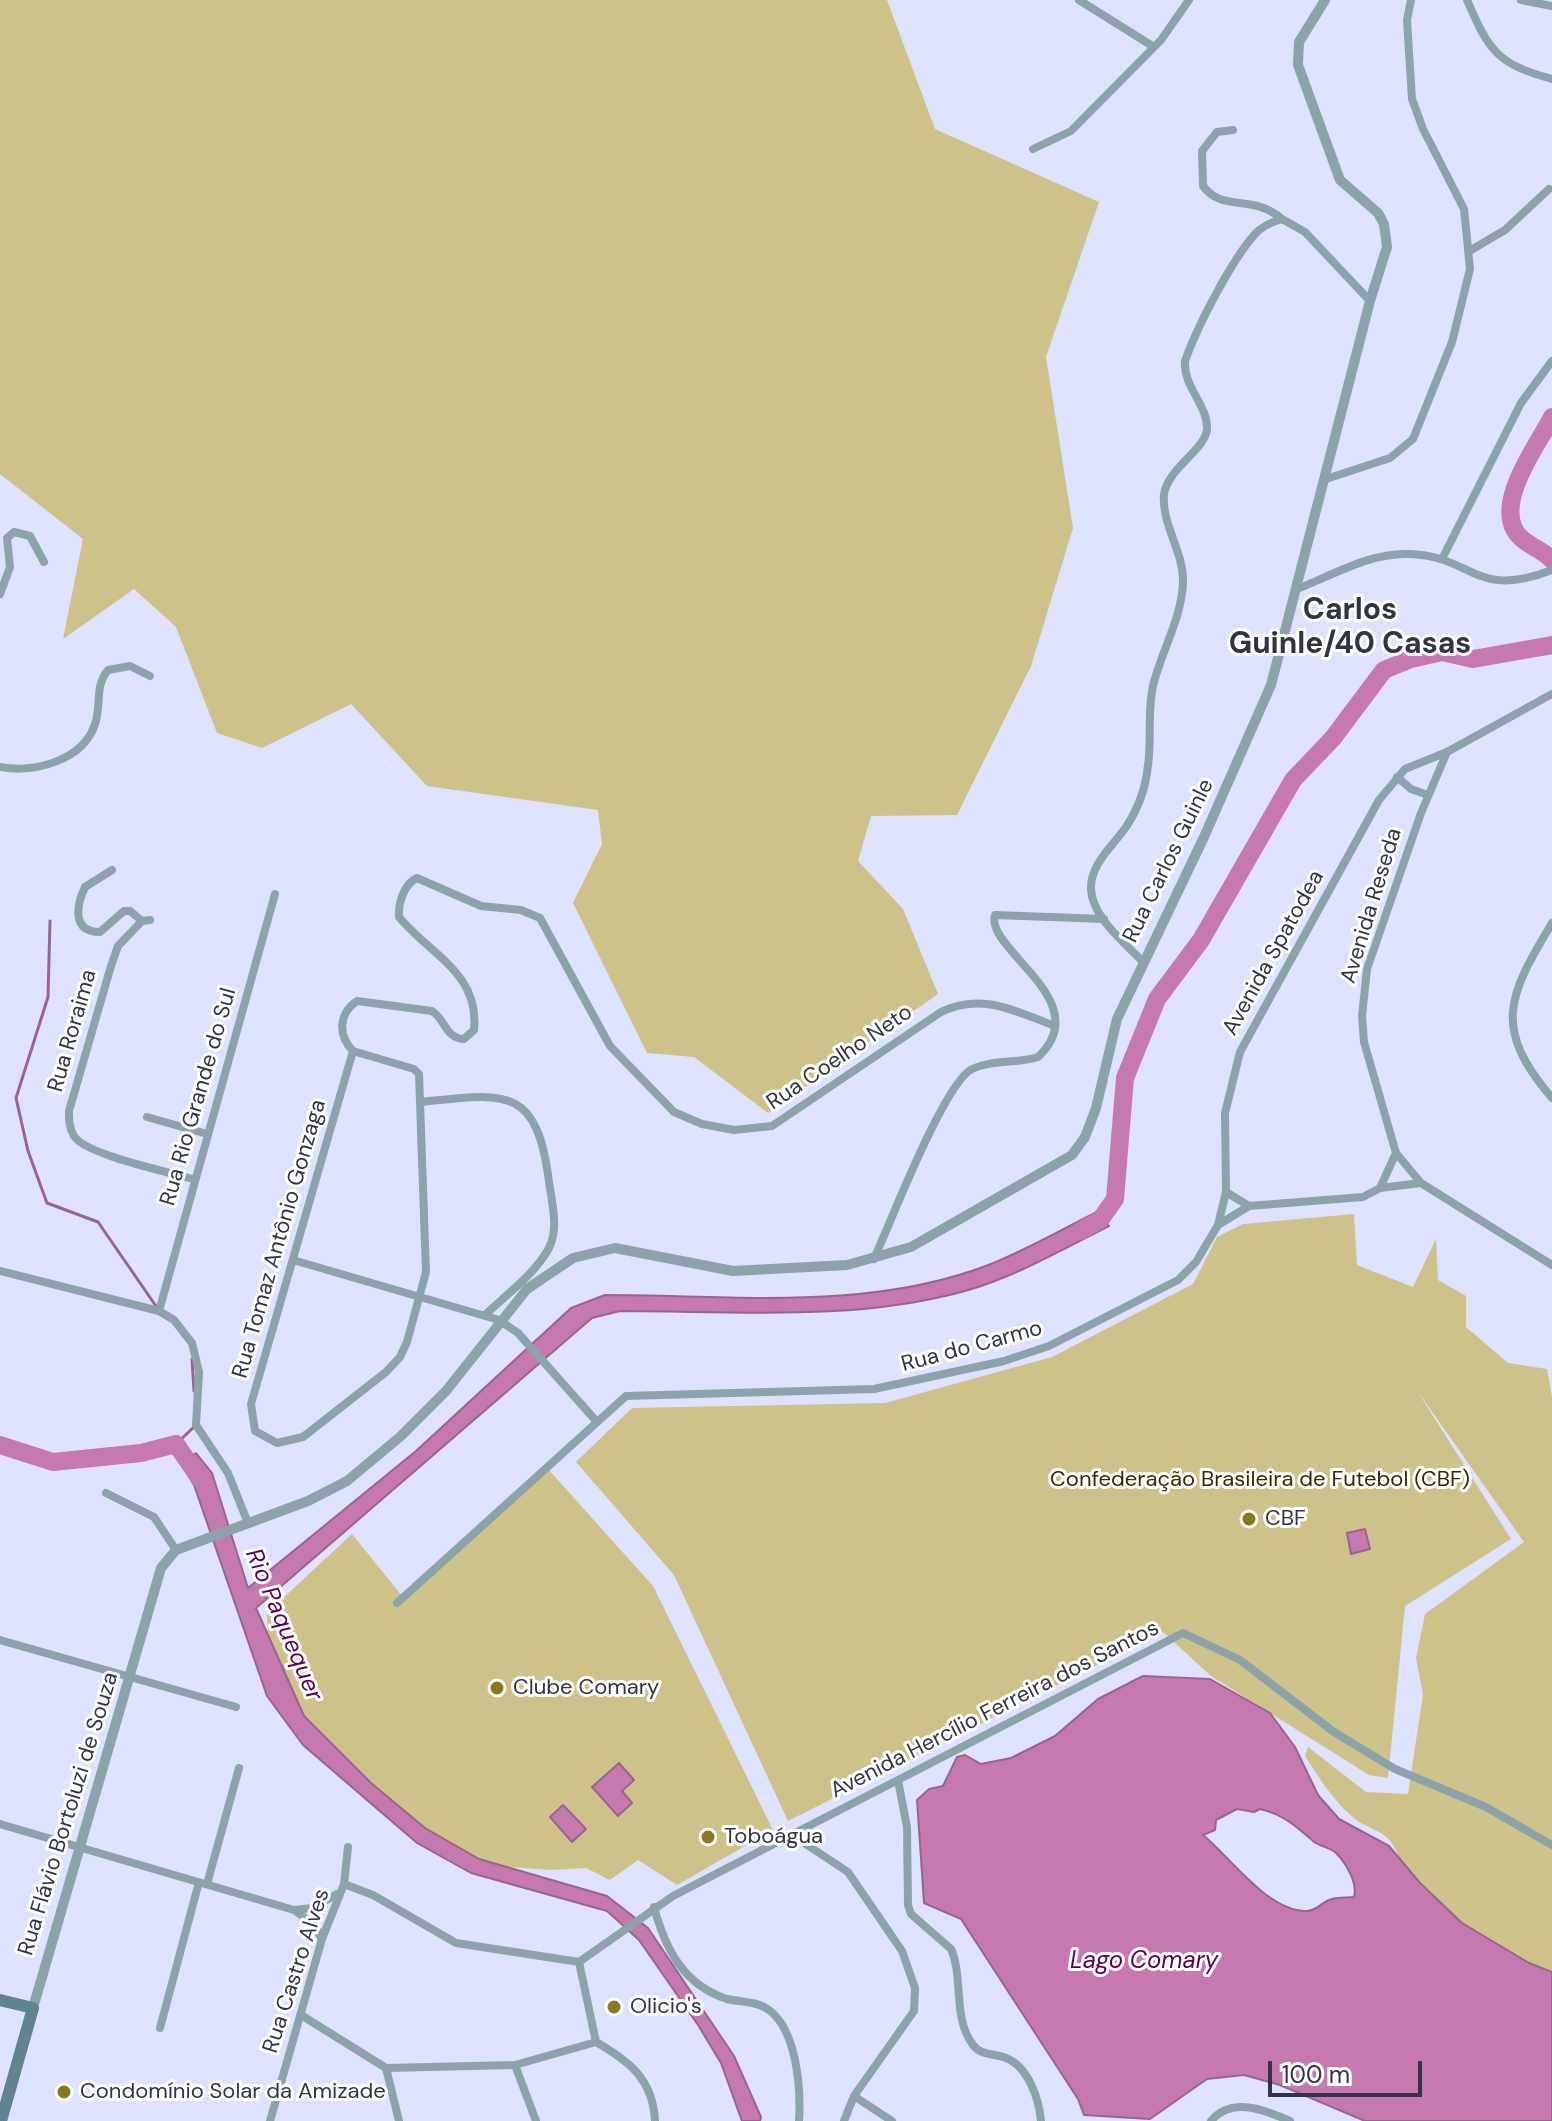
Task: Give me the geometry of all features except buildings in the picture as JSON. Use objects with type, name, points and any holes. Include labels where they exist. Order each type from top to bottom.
[{"type":"main road","points":[[0,2000],[33,2008]]},
{"type":"main road","name":"Rua Flávio Bortoluzi de Souza","points":[[1,2121],[33,2008]]},
{"type":"street","points":[[1079,0],[1154,47]]},
{"type":"street","points":[[1033,149],[1071,131],[1154,47],[1189,0]]},
{"type":"street","name":"Rua Carlos Guinle","points":[[176,1550],[328,1492],[373,1461],[446,1391],[499,1320],[536,1282],[573,1258],[601,1250],[622,1249],[733,1271],[818,1269],[874,1259],[911,1247],[943,1230],[1063,1162],[1078,1148],[1096,1108],[1117,1019],[1204,837],[1271,685],[1370,301],[1387,247],[1384,224],[1378,213],[1340,180],[1298,65],[1299,42],[1325,0]]},
{"type":"street","points":[[1326,479],[1390,458],[1413,439],[1452,342],[1465,296],[1471,250],[1464,209],[1423,129],[1412,99],[1407,20],[1411,0]]},
{"type":"street","points":[[1467,0],[1486,44],[1497,56],[1513,67],[1552,79]]},
{"type":"street","points":[[1521,0],[1552,6]]},
{"type":"street","points":[[1233,130],[1217,132],[1202,151],[1203,186],[1217,199],[1260,204],[1305,232],[1370,301]]},
{"type":"street","points":[[1471,250],[1505,230],[1549,189]]},
{"type":"street","points":[[1143,962],[1104,919],[1091,895],[1093,873],[1125,827],[1142,794],[1148,766],[1153,687],[1180,604],[1183,580],[1164,509],[1165,490],[1173,473],[1204,439],[1207,429],[1186,378],[1185,361],[1201,326],[1256,233],[1282,219]]},
{"type":"street","points":[[1442,559],[1521,403],[1552,361]]},
{"type":"street","points":[[0,594],[9,579],[7,538],[14,532],[30,536],[44,562]]},
{"type":"street","points":[[1297,589],[1377,556],[1413,554],[1442,559],[1489,581],[1517,581],[1547,572]]},
{"type":"street","points":[[0,767],[36,768],[60,759],[82,744],[95,726],[98,686],[108,670],[130,666],[150,676]]},
{"type":"street","points":[[1447,752],[1552,694]]},
{"type":"street","name":"Avenida Spatodea","points":[[1218,1225],[1226,1192],[1225,1113],[1240,1052],[1379,800],[1405,769],[1447,752]]},
{"type":"street","name":"Avenida Reseda","points":[[1447,752],[1428,795],[1367,969],[1362,997],[1364,1042],[1396,1153],[1421,1183],[1552,1265]]},
{"type":"street","points":[[1397,777],[1411,789],[1428,795]]},
{"type":"street","name":"Rua Roraima","points":[[112,870],[85,887],[77,910],[81,925],[87,930],[100,932],[124,911],[130,911],[146,921],[118,946],[69,1111],[70,1124],[74,1136],[90,1148],[193,1179]]},
{"type":"street","name":"Rua Coelho Neto","points":[[353,1051],[346,1044],[342,1029],[345,1014],[357,1001],[432,1011],[451,1036],[457,1039],[464,1039],[474,1030],[475,1007],[465,981],[399,917],[409,881],[417,878],[481,906],[521,910],[540,918],[610,1046],[674,1112],[702,1124],[734,1130],[772,1126],[959,1003],[990,1002],[1055,1026]]},
{"type":"street","name":"Rua Rio Grande do Sul","points":[[159,1311],[193,1179],[275,894]]},
{"type":"street","points":[[874,1259],[932,1130],[963,1076],[987,1064],[1038,1057],[1046,1050],[1055,1026],[1054,1014],[1039,980],[996,930],[993,919],[1001,913],[1104,919]]},
{"type":"street","points":[[1552,923],[1523,978],[1513,1011],[1511,1031],[1530,1068],[1552,1098]]},
{"type":"street","name":"Rua Tomaz Antônio Gonzaga","points":[[353,1051],[414,1069],[421,1080],[421,1102],[426,1272],[407,1342],[400,1357],[386,1372],[303,1437],[288,1442],[266,1440],[255,1431],[251,1404],[353,1051]]},
{"type":"street","points":[[421,1102],[482,1096],[506,1098],[530,1115],[542,1140],[555,1223],[550,1246],[527,1276],[485,1315]]},
{"type":"street","points":[[147,1117],[207,1134]]},
{"type":"street","points":[[1380,1188],[1396,1153]]},
{"type":"street","name":"Rua do Carmo","points":[[397,1603],[626,1396],[874,1389],[1035,1352],[1109,1318],[1178,1280],[1196,1262],[1218,1225],[1249,1206],[1363,1197],[1380,1188],[1421,1183]]},
{"type":"street","points":[[1226,1192],[1249,1206]]},
{"type":"street","points":[[293,1260],[499,1320],[527,1344],[597,1422]]},
{"type":"street","points":[[0,1271],[159,1311],[174,1320],[192,1343],[199,1372],[196,1425],[228,1473],[248,1523]]},
{"type":"street","points":[[106,1493],[154,1517],[176,1550]]},
{"type":"street","name":"Rua Flávio Bortoluzi de Souza","points":[[33,2008],[161,1568],[176,1550]]},
{"type":"street","name":"Avenida Hercílio Ferreira dos Santos","points":[[579,1962],[654,1907],[1183,1633],[1240,1660],[1334,1732],[1395,1769],[1486,1807],[1538,1840],[1552,1845]]},
{"type":"street","points":[[0,1640],[236,1707]]},
{"type":"street","points":[[160,2028],[239,1768]]},
{"type":"street","points":[[898,1780],[907,1827],[906,1892],[911,1914],[946,1940],[951,1949],[959,2004],[971,2043],[980,2052],[1006,2058],[1020,2068],[1037,2100],[1041,2121]]},
{"type":"street","points":[[0,1824],[294,1910],[315,1925],[322,1939]]},
{"type":"street","points":[[792,1835],[848,1872],[902,1951],[912,1973],[914,2011],[854,2096],[844,2121]]},
{"type":"street","points":[[344,1884],[348,1847]]},
{"type":"street","name":"Rua Castro Alves","points":[[270,2121],[322,1939],[337,1893],[344,1884],[373,1895],[456,1943],[579,1962]]},
{"type":"street","points":[[294,1910],[313,1908],[337,1893]]},
{"type":"street","points":[[654,1907],[665,1946],[684,1972],[723,1998],[762,2005],[779,2021],[791,2052],[799,2121]]},
{"type":"street","points":[[579,1962],[596,2042],[632,2064],[642,2076],[655,2121]]},
{"type":"street","points":[[301,2015],[386,2068],[515,2065],[596,2042]]},
{"type":"street","points":[[515,2065],[536,2121]]},
{"type":"street","points":[[386,2068],[399,2121]]},
{"type":"street","points":[[854,2096],[892,2121]]},
{"type":"street","points":[[1211,2121],[1226,2109],[1248,2107],[1290,2121]]},
{"type":"green space","points":[[0,0],[887,0],[935,129],[1099,202],[1046,357],[1073,528],[1031,666],[957,815],[871,816],[858,861],[903,909],[938,994],[768,1113],[694,1057],[647,1053],[573,903],[602,844],[598,810],[427,786],[351,704],[262,748],[217,733],[176,627],[134,589],[63,639],[83,539],[0,474]]},
{"type":"green space","name":"Confederação Brasileira de Futebol (CBF)","points":[[1354,1214],[1357,1265],[1413,1287],[1436,1239],[1438,1280],[1466,1296],[1466,1327],[1508,1363],[1547,1369],[1552,1397],[1552,1973],[1476,1940],[1425,1901],[1409,1881],[1391,1842],[1348,1813],[1305,1756],[1308,1747],[1366,1792],[1408,1794],[1423,1694],[1416,1658],[1425,1614],[1524,1542],[1416,1389],[1511,1539],[1405,1606],[1388,1778],[1369,1775],[1211,1676],[1163,1632],[788,1821],[674,1575],[576,1462],[632,1408],[885,1403],[1052,1357],[1193,1284],[1217,1237],[1243,1224]]},
{"type":"green space","name":"Clube Comary","points":[[548,1469],[653,1586],[773,1830],[677,1885],[638,1860],[610,1880],[586,1868],[551,1870],[498,1866],[479,1859],[425,1828],[371,1783],[304,1716],[268,1639],[267,1613],[352,1534],[402,1596]]},
{"type":"water","points":[[1095,1213],[1109,1226],[1002,1278],[923,1301],[837,1311],[620,1311],[592,1318],[256,1608],[304,1716],[371,1783],[425,1828],[479,1859],[607,1896],[648,1928],[734,2056],[761,2117],[760,2121],[742,2121],[721,2063],[698,2025],[639,1940],[607,1911],[471,1873],[417,1843],[303,1745],[267,1696],[194,1485],[181,1463],[196,1453],[212,1473],[248,1588],[416,1451],[571,1308],[605,1295],[800,1298],[897,1289],[945,1279],[991,1264]]},
{"type":"water","points":[[1365,1529],[1370,1549],[1351,1554],[1347,1533]]},
{"type":"water","name":"Lago Comary","points":[[1143,1676],[1210,1679],[1270,1713],[1295,1747],[1318,1795],[1339,1819],[1389,1846],[1420,1883],[1462,1923],[1529,1963],[1552,1972],[1552,2121],[1365,2121],[1280,2085],[1244,2075],[1207,2079],[1150,2119],[1084,2115],[1078,2099],[961,1919],[924,1903],[917,1800],[929,1789],[943,1786],[957,1757],[965,1755],[981,1764],[1011,1758],[1055,1736],[1098,1699]],"holes":[[[1237,1809],[1254,1812],[1260,1809],[1276,1814],[1316,1843],[1336,1853],[1350,1874],[1354,1897],[1332,1899],[1310,1911],[1292,1909],[1278,1903],[1250,1882],[1203,1835],[1215,1830],[1216,1820]]]},
{"type":"water","points":[[619,1763],[634,1780],[622,1791],[632,1803],[618,1816],[592,1787]]},
{"type":"water","points":[[563,1805],[586,1829],[572,1842],[550,1817]]},
{"type":"waterway","points":[[1552,417],[1519,477],[1510,510],[1513,525],[1521,538],[1552,560]]},
{"type":"waterway","points":[[1080,1231],[1100,1220],[1115,1199],[1125,1078],[1157,999],[1201,940],[1293,780],[1333,738],[1384,670],[1411,659],[1442,652],[1473,659],[1552,645]]},
{"type":"waterway","points":[[50,921],[48,997],[16,1098],[28,1151],[47,1203],[98,1222],[158,1309]]},
{"type":"waterway","points":[[192,1359],[194,1391]]},
{"type":"waterway","points":[[176,1444],[195,1426]]},
{"type":"waterway","name":"Rio Paquequer","points":[[0,1445],[53,1462],[141,1453],[176,1444],[200,1479]]},
{"type":"place","name":"CBF","points":[[1249,1519]]},
{"type":"place","name":"Clube Comary","points":[[497,1688]]},
{"type":"place","name":"Toboágua","points":[[708,1837]]},
{"type":"place","name":"Olicio's","points":[[614,2007]]},
{"type":"place","name":"Condomínio Solar da Amizade","points":[[64,2092]]},
{"type":"district","name":"Carlos Guinle/40 Casas","points":[[1350,628]]}]
